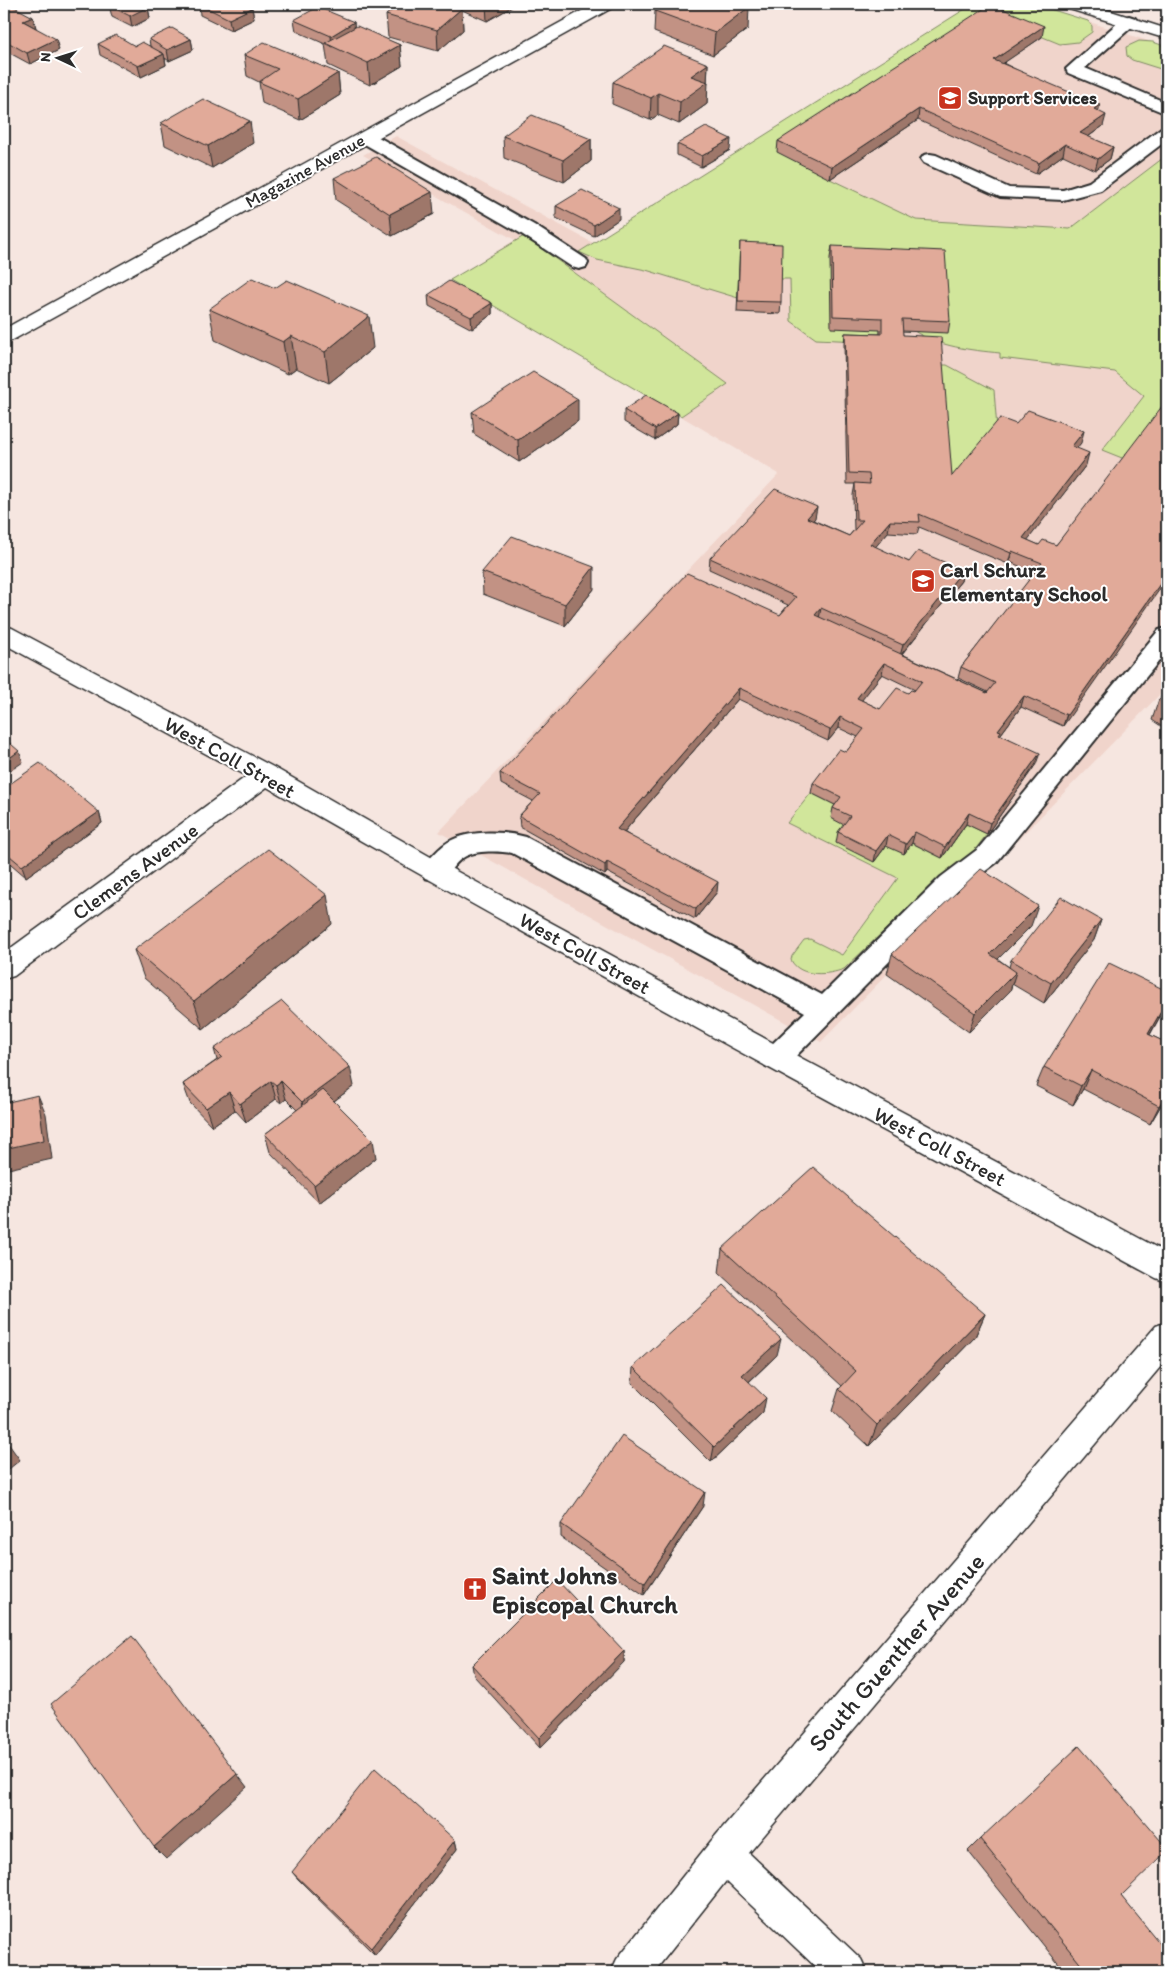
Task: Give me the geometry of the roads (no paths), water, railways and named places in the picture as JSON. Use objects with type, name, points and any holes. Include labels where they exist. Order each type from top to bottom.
[{"type":"street","name":"Magazine Avenue","points":[[4,337],[367,138],[606,4]]},
{"type":"street","points":[[1072,4],[1167,34]]},
{"type":"street","name":"West Coll Street","points":[[4,634],[266,775],[434,871],[776,1058],[1167,1268]]},
{"type":"street","name":"Clemens Avenue","points":[[4,968],[266,775]]},
{"type":"street","name":"South Guenther Avenue","points":[[630,1972],[724,1854],[1167,1336]]},
{"type":"street","points":[[724,1854],[848,1972]]},
{"type":"lane","points":[[1129,21],[1074,69],[1167,109]]},
{"type":"lane","points":[[930,159],[1006,193],[1062,195],[1080,192],[1095,186],[1167,132]]},
{"type":"lane","points":[[367,138],[528,229],[579,263]]},
{"type":"lane","points":[[776,1058],[950,884],[987,856],[1167,636]]},
{"type":"lane","points":[[434,871],[459,847],[496,841],[517,844],[824,1009]]},
{"type":"place","name":"Support Services","points":[[950,98]]},
{"type":"place","name":"Carl Schurz Elementary School","points":[[923,581]]},
{"type":"place","name":"Saint Johns Episcopal Church","points":[[475,1589]]}]
